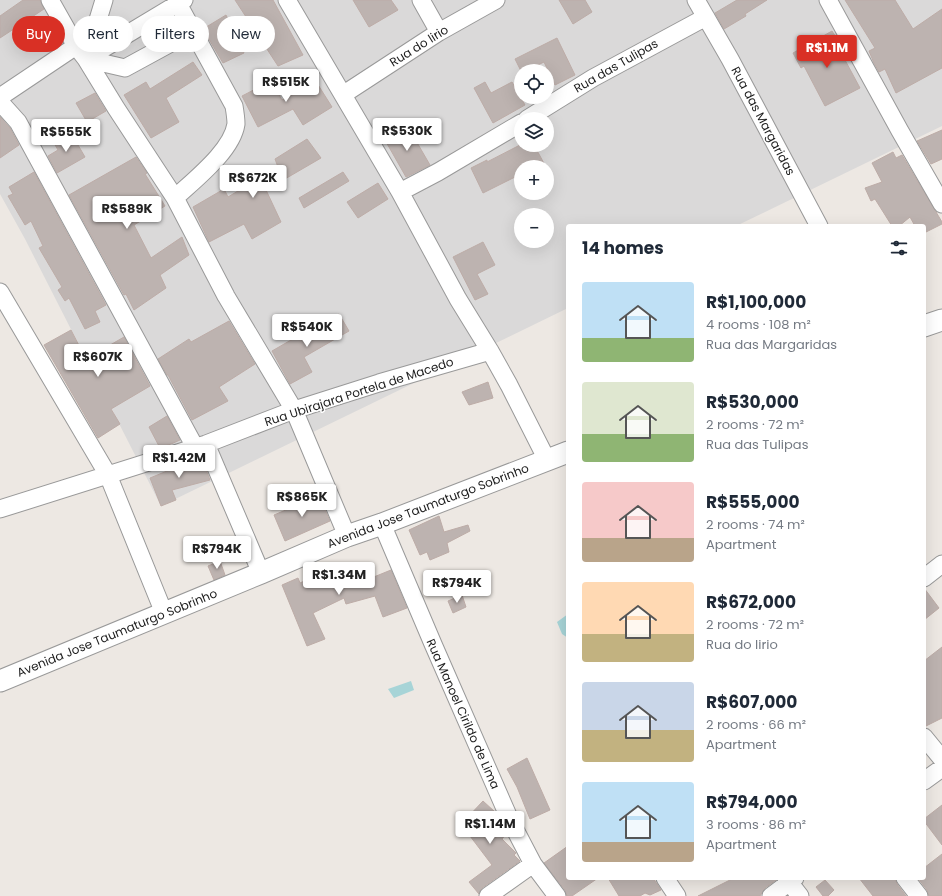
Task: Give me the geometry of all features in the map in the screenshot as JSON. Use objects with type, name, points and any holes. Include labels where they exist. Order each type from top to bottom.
[{"type":"street","points":[[50,0],[81,53],[175,198],[226,296],[294,410],[347,536]]},
{"type":"street","points":[[81,53],[104,0]]},
{"type":"street","points":[[287,0],[344,94],[400,192],[458,299],[490,351],[547,460]]},
{"type":"street","points":[[421,0],[439,32]]},
{"type":"street","name":"Rua do lirio","points":[[344,94],[439,32],[496,0]]},
{"type":"street","name":"Rua das Margaridas","points":[[696,0],[818,224]]},
{"type":"street","points":[[828,0],[942,204]]},
{"type":"street","points":[[186,16],[180,1],[81,53],[1,104],[18,122],[201,446],[261,573]]},
{"type":"street","name":"Rua das Tulipas","points":[[538,112],[592,78],[706,17]]},
{"type":"street","points":[[81,53],[125,68],[154,52]]},
{"type":"street","points":[[175,198],[219,155],[230,140],[236,125],[234,106],[204,52]]},
{"type":"street","points":[[400,192],[438,172],[514,127]]},
{"type":"street","points":[[0,292],[108,476],[164,613]]},
{"type":"street","points":[[926,325],[942,320]]},
{"type":"street","name":"Rua Ubirajara Portela de Macedo","points":[[0,509],[201,446],[294,410],[379,383],[490,351]]},
{"type":"street","name":"Avenida Jose Taumaturgo Sobrinho","points":[[0,681],[347,536],[382,524],[566,453]]},
{"type":"street","name":"Rua Manoel Cirildo de Lima","points":[[382,524],[510,820],[533,864],[557,896]]},
{"type":"street","points":[[926,739],[942,759]]},
{"type":"street","points":[[926,780],[942,768]]},
{"type":"street","points":[[488,896],[533,864]]},
{"type":"street","points":[[665,880],[677,896]]},
{"type":"street","points":[[771,896],[789,880]]},
{"type":"street","points":[[791,880],[800,896]]},
{"type":"street","points":[[906,880],[918,896]]},
{"type":"shaded area","points":[[0,0],[942,0],[942,126],[740,224],[566,224],[566,309],[161,506],[25,239],[0,194]]},
{"type":"water","points":[[566,615],[566,637],[562,634],[557,622]]},
{"type":"water","points":[[411,681],[414,690],[394,698],[388,689]]},
{"type":"building","points":[[23,0],[40,0],[44,9],[33,16],[12,16],[12,30],[0,38],[0,16]]},
{"type":"building","points":[[235,0],[273,0],[303,55],[278,66],[269,52],[275,52],[275,16],[245,16]]},
{"type":"building","points":[[353,0],[391,0],[398,10],[369,27]]},
{"type":"building","points":[[559,0],[585,0],[592,12],[573,24]]},
{"type":"building","points":[[737,0],[767,0],[745,14],[746,16],[724,29],[715,13]]},
{"type":"building","points":[[845,0],[895,0],[913,29],[942,9],[942,68],[896,93],[885,69],[879,72],[874,63],[869,51],[875,48]]},
{"type":"building","points":[[217,20],[217,52],[244,53],[223,63],[209,39],[209,25]]},
{"type":"building","points":[[832,31],[841,45],[838,47],[860,88],[825,106],[804,66],[801,68],[793,53]]},
{"type":"building","points":[[557,38],[575,75],[555,85],[554,64],[545,64],[544,62],[540,64],[518,64],[515,59]]},
{"type":"building","points":[[193,62],[202,75],[166,98],[179,122],[151,138],[124,95],[146,82],[150,89]]},
{"type":"building","points":[[315,80],[332,107],[303,125],[293,109],[258,127],[242,96],[271,81],[282,100]]},
{"type":"building","points":[[485,82],[491,93],[512,82],[514,86],[514,104],[525,105],[493,123],[474,88]]},
{"type":"building","points":[[95,93],[106,111],[87,122],[76,103]]},
{"type":"building","points":[[0,117],[10,128],[19,145],[0,158]]},
{"type":"building","points":[[408,127],[430,165],[406,177],[385,140]]},
{"type":"building","points":[[942,130],[942,159],[931,164],[917,141]]},
{"type":"building","points":[[71,133],[85,157],[57,173],[48,156],[58,150],[54,143]]},
{"type":"building","points":[[307,139],[321,158],[266,190],[281,222],[252,239],[244,224],[209,242],[193,207],[224,189],[228,197],[278,167],[275,159]]},
{"type":"building","points":[[514,148],[514,152],[538,152],[542,160],[514,160],[514,178],[483,193],[471,168],[487,160],[487,162]]},
{"type":"building","points":[[893,152],[896,158],[902,155],[942,224],[926,232],[926,224],[914,224],[910,217],[901,224],[891,224],[875,199],[871,201],[865,188],[882,182],[872,163]]},
{"type":"building","points":[[136,157],[147,173],[145,174],[165,206],[134,225],[151,258],[182,237],[189,255],[160,275],[166,288],[134,310],[126,294],[124,295],[69,195]]},
{"type":"building","points":[[34,172],[106,305],[95,311],[100,322],[85,329],[69,298],[65,301],[58,290],[62,287],[39,248],[43,246],[31,221],[25,225],[8,196],[13,194],[9,187]]},
{"type":"building","points":[[343,172],[349,181],[304,208],[299,198]]},
{"type":"building","points":[[378,183],[388,199],[358,218],[347,202]]},
{"type":"building","points":[[483,242],[495,265],[477,274],[488,294],[475,300],[453,257]]},
{"type":"building","points":[[339,314],[349,331],[304,357],[312,372],[290,384],[272,351],[298,336],[299,338]]},
{"type":"building","points":[[229,321],[255,364],[219,387],[228,401],[192,420],[158,359],[189,339],[191,342]]},
{"type":"building","points":[[71,330],[86,359],[124,337],[150,386],[111,409],[120,424],[98,438],[44,345]]},
{"type":"building","points":[[488,382],[493,398],[469,405],[462,392]]},
{"type":"building","points":[[167,416],[180,440],[160,448],[149,427]]},
{"type":"building","points":[[201,457],[210,480],[172,490],[176,500],[161,506],[150,478],[172,469],[170,466]]},
{"type":"building","points":[[319,496],[330,521],[285,541],[274,515]]},
{"type":"building","points":[[439,516],[444,532],[468,525],[470,531],[447,543],[449,552],[430,560],[427,552],[420,555],[409,530]]},
{"type":"building","points":[[220,561],[225,575],[214,580],[208,566]]},
{"type":"building","points":[[362,568],[364,581],[391,570],[407,608],[383,617],[375,596],[346,604],[344,598],[313,613],[325,639],[307,646],[282,585],[298,578],[300,583],[328,570],[329,572]]},
{"type":"building","points":[[926,591],[939,608],[926,618]]},
{"type":"building","points":[[462,595],[466,607],[453,613],[448,601]]},
{"type":"building","points":[[942,647],[942,718],[926,726],[926,659]]},
{"type":"building","points":[[527,758],[550,810],[530,819],[517,787],[507,769]]},
{"type":"building","points":[[483,801],[495,812],[506,834],[502,839],[516,853],[514,855],[520,861],[482,888],[479,894],[469,882],[492,865],[467,832],[476,825],[467,818]]},
{"type":"building","points":[[942,805],[942,845],[926,824],[926,817]]},
{"type":"building","points":[[566,847],[566,880],[595,880],[572,896],[567,896],[565,890],[544,863]]},
{"type":"building","points":[[942,854],[942,896],[929,896],[927,890],[920,880],[926,880],[926,866]]},
{"type":"building","points":[[609,880],[654,880],[661,890],[650,895],[645,893],[640,896],[619,896]]},
{"type":"building","points":[[730,880],[776,880],[765,888],[760,896],[698,896]]},
{"type":"building","points":[[825,880],[834,890],[828,896],[823,896],[816,887]]},
{"type":"building","points":[[861,880],[896,880],[906,896],[873,896]]}]
